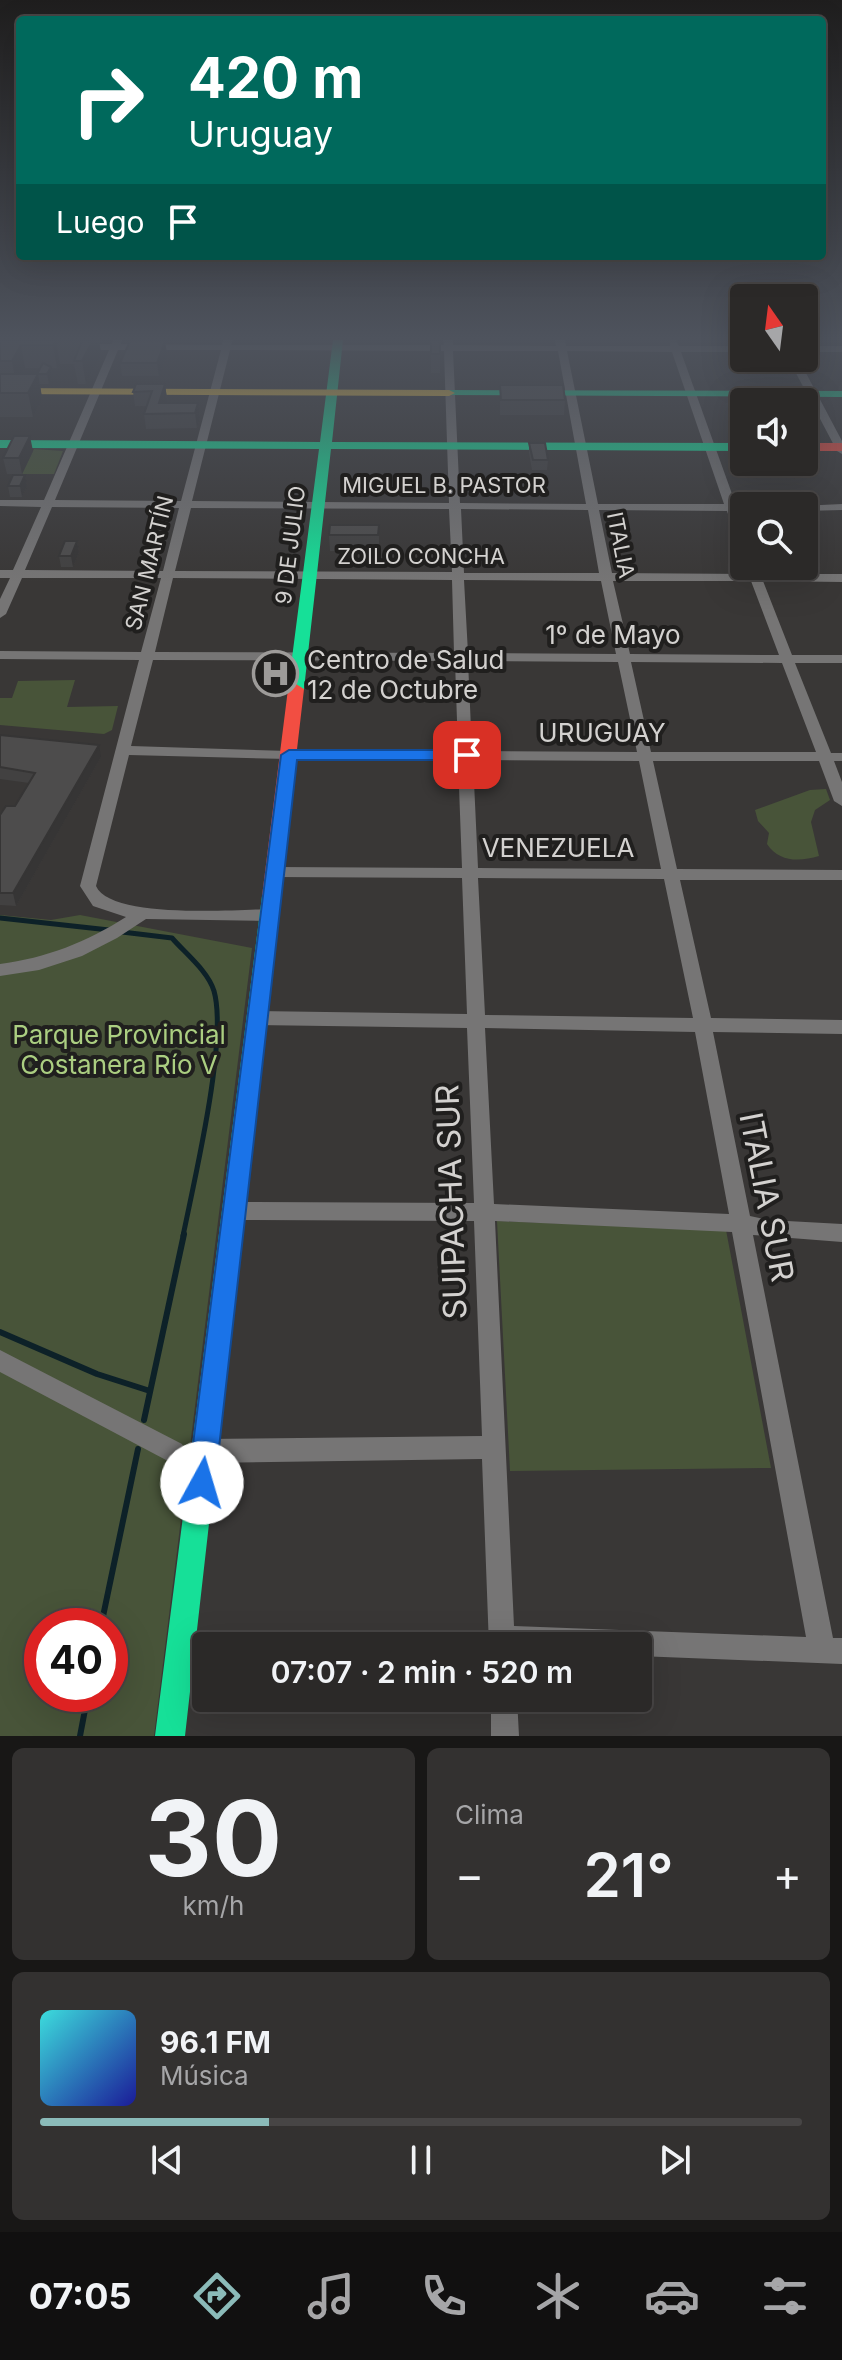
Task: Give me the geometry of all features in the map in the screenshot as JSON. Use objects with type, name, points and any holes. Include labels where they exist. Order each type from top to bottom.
[{"type":"street","points":[[0,614],[84,421]]},
{"type":"street","name":"SAN MARTÍN","points":[[144,913],[99,903],[88,886],[165,574],[208,421]]},
{"type":"street","name":"9 DE JULIO","points":[[170,1736],[329,421]]},
{"type":"street","name":"SUIPACHA SUR","points":[[452,421],[502,1632]]},
{"type":"street","name":"ITALIA","points":[[576,421],[645,756]]},
{"type":"street","points":[[702,421],[731,492]]},
{"type":"street","points":[[818,447],[841,448],[827,421]]},
{"type":"street","points":[[0,444],[730,447]]},
{"type":"street","name":"MIGUEL B. PASTOR","points":[[0,503],[730,508]]},
{"type":"street","points":[[818,508],[842,507]]},
{"type":"street","name":"ZOILO CONCHA","points":[[0,574],[606,576],[730,573]]},
{"type":"street","name":"ZOILO CONCHA","points":[[818,576],[842,578]]},
{"type":"street","points":[[756,580],[785,659],[834,757],[842,801]]},
{"type":"street","name":"1º de Mayo","points":[[0,655],[842,659]]},
{"type":"street","name":"URUGUAY","points":[[123,750],[289,755],[834,757]]},
{"type":"street","name":"ITALIA SUR","points":[[645,756],[702,1024],[739,1223],[832,1650]]},
{"type":"street","name":"VENEZUELA","points":[[274,872],[842,875]]},
{"type":"street","points":[[0,970],[35,965],[117,931],[144,913],[269,915]]},
{"type":"street","points":[[256,1018],[842,1027]]},
{"type":"street","points":[[233,1211],[486,1212],[739,1223],[769,1229],[842,1233]]},
{"type":"street","points":[[0,1360],[174,1452]]},
{"type":"street","points":[[205,1451],[493,1447]]},
{"type":"street","points":[[652,1646],[832,1650]]},
{"type":"street","points":[[504,1712],[505,1736]]},
{"type":"green space","points":[[34,449],[63,451],[54,474],[22,474]]},
{"type":"green space","points":[[75,680],[67,707],[118,706],[112,730],[104,734],[0,725],[0,698],[12,698],[18,681]]},
{"type":"green space","points":[[826,789],[830,800],[815,810],[811,822],[819,856],[790,859],[772,850],[767,844],[769,833],[758,821],[755,810],[810,790]]},
{"type":"green space","name":"Parque Provincial Costanera Río V","points":[[0,915],[51,920],[80,915],[252,948],[154,1736],[0,1736]]},
{"type":"green space","points":[[497,1221],[726,1230],[771,1468],[510,1471]]},
{"type":"building","points":[[14,436],[30,436],[19,458],[3,458]]},
{"type":"building","points":[[529,443],[545,443],[548,460],[533,460]]},
{"type":"building","points":[[13,475],[25,475],[20,486],[8,486]]},
{"type":"building","points":[[330,525],[379,525],[378,535],[329,535]]},
{"type":"building","points":[[65,541],[77,541],[71,556],[59,556]]},
{"type":"building","points":[[268,652],[285,654],[283,671],[265,671]]},
{"type":"building","points":[[0,735],[99,745],[13,893],[0,893],[0,815],[6,806],[15,806],[35,773],[0,767]]},
{"type":"waterway","points":[[0,918],[109,930]]},
{"type":"waterway","points":[[122,932],[172,938],[202,969],[214,991],[217,1042],[213,1076],[183,1236]]},
{"type":"waterway","points":[[144,1420],[184,1234]]},
{"type":"waterway","points":[[0,1332],[97,1374],[150,1391]]},
{"type":"waterway","points":[[105,1608],[138,1449]]},
{"type":"waterway","points":[[80,1736],[85,1712]]},
{"type":"traffic: fast","points":[[296,689],[328,421]]},
{"type":"traffic: fast","points":[[0,444],[730,447]]},
{"type":"traffic: fast","points":[[170,1736],[271,896]]},
{"type":"traffic: jam","points":[[818,447],[842,447]]},
{"type":"traffic: jam","points":[[271,896],[296,689]]},
{"type":"place","name":"Centro de Salud 12 de Octubre","points":[[276,674]]},
{"type":"route","points":[[202,1483],[289,755],[467,755]]}]
